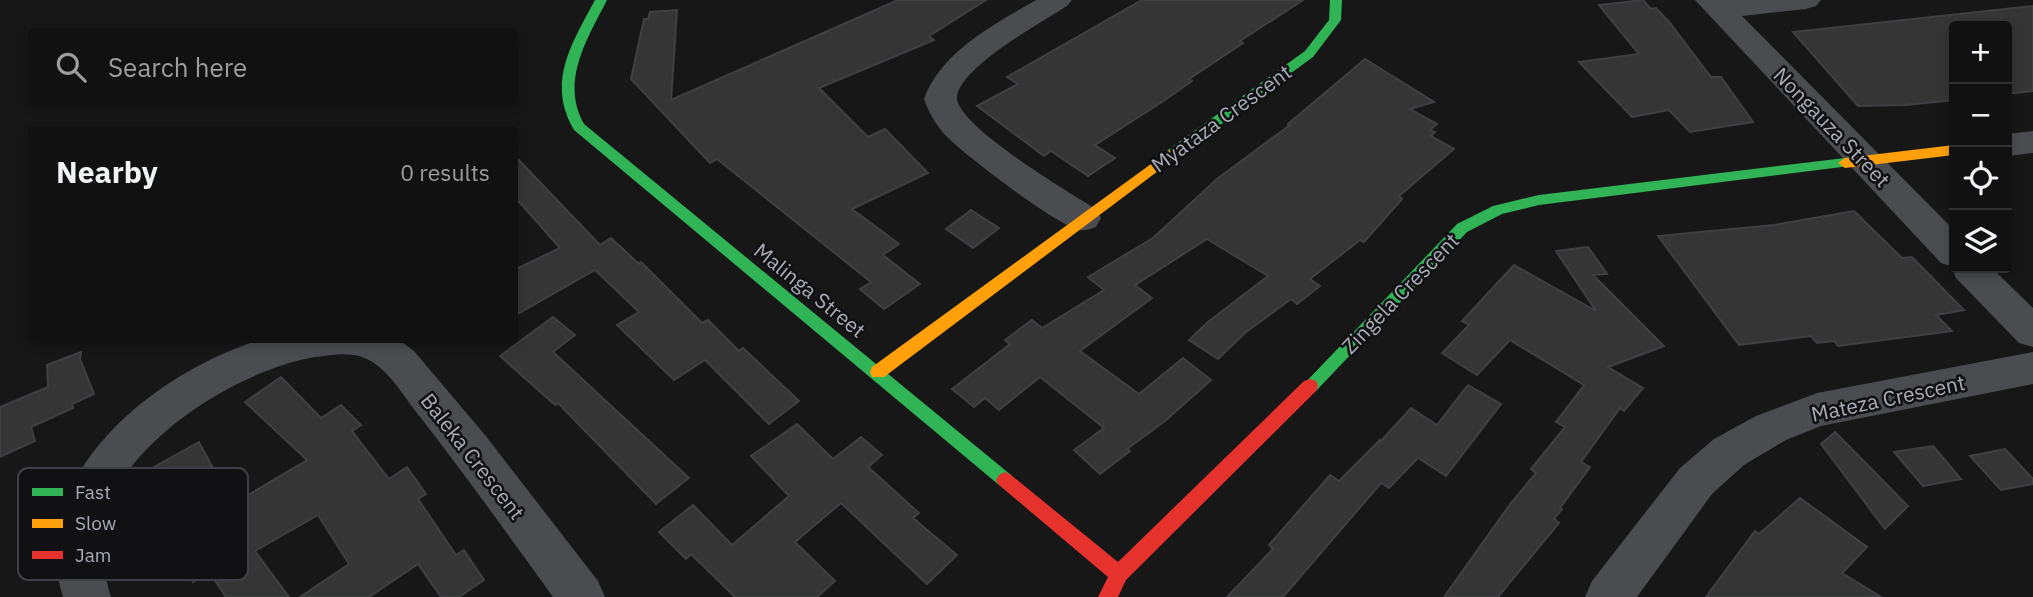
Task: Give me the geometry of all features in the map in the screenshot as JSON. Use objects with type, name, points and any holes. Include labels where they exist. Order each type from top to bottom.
[{"type":"street","name":"Malinga Street","points":[[601,0],[571,67],[566,94],[574,121],[589,137],[878,372],[1119,574]]},
{"type":"street","points":[[1057,0],[971,57],[956,70],[940,98],[942,109],[954,126],[982,149],[1083,218]]},
{"type":"street","name":"Myataza Crescent","points":[[878,372],[1083,218],[1309,54],[1335,20],[1336,0]]},
{"type":"street","points":[[1714,4],[1806,0]]},
{"type":"street","name":"Nongauza Street","points":[[1714,4],[1949,248]]},
{"type":"street","points":[[2012,144],[2033,142]]},
{"type":"street","name":"Zingela Crescent","points":[[1108,597],[1119,574],[1280,417],[1462,228],[1498,209],[1539,200],[1949,150]]},
{"type":"street","points":[[1974,273],[2033,332]]},
{"type":"street","points":[[104,468],[109,459],[146,422],[184,395],[249,359],[285,347],[309,343]]},
{"type":"street","name":"Baleka Crescent","points":[[365,343],[377,345],[400,362],[470,447],[581,597]]},
{"type":"street","name":"Mateza Crescent","points":[[1609,597],[1696,481],[1729,452],[1771,428],[1817,410],[2033,368]]},
{"type":"building","points":[[898,0],[986,0],[929,36],[934,40],[819,88],[868,137],[885,129],[928,173],[852,209],[899,244],[883,255],[920,284],[884,309],[860,289],[871,282],[717,159],[710,163],[631,79],[644,19],[648,19],[650,12],[677,10],[671,100]]},
{"type":"building","points":[[1142,0],[1303,0],[1240,41],[1243,43],[1189,79],[1192,81],[1162,102],[1095,145],[1115,158],[1088,176],[1051,151],[1044,156],[977,106],[1018,84],[1007,77]]},
{"type":"building","points":[[1643,0],[1651,9],[1656,8],[1670,23],[1711,77],[1721,77],[1753,122],[1690,132],[1669,110],[1632,117],[1579,62],[1639,54],[1599,5]]},
{"type":"building","points":[[2033,6],[2033,91],[2012,93],[2012,21],[1949,21],[1949,101],[1905,105],[1858,106],[1793,32]]},
{"type":"building","points":[[1365,59],[1434,102],[1410,109],[1437,124],[1430,130],[1435,132],[1431,136],[1454,149],[1399,196],[1402,199],[1364,242],[1360,240],[1310,279],[1320,286],[1297,304],[1291,299],[1246,332],[1218,359],[1189,340],[1268,276],[1207,239],[1135,285],[1152,298],[1080,351],[1139,394],[1183,358],[1211,380],[1165,421],[1127,449],[1130,451],[1100,474],[1074,450],[1104,428],[1040,377],[999,410],[985,398],[974,407],[952,389],[1010,344],[1005,340],[1032,320],[1042,328],[1104,290],[1088,277],[1153,238],[1217,179],[1290,125],[1288,124]]},
{"type":"building","points":[[518,159],[600,245],[611,238],[639,264],[641,262],[702,323],[708,320],[739,351],[743,348],[799,401],[769,424],[705,360],[674,380],[617,325],[639,312],[595,270],[518,314],[518,268],[560,248],[518,201]]},
{"type":"building","points":[[971,210],[999,228],[973,248],[946,229]]},
{"type":"building","points":[[1854,211],[1902,258],[1912,257],[1964,310],[1936,315],[1952,331],[1838,346],[1834,341],[1817,343],[1811,336],[1739,345],[1658,236],[1774,225]]},
{"type":"building","points":[[1588,247],[1607,274],[1593,275],[1664,346],[1608,367],[1643,388],[1624,411],[1620,408],[1581,462],[1590,467],[1560,508],[1562,509],[1554,519],[1559,523],[1498,597],[1444,597],[1511,503],[1536,473],[1531,469],[1565,427],[1556,422],[1584,385],[1510,340],[1477,375],[1442,353],[1469,325],[1462,321],[1514,265],[1596,311],[1556,251]]},
{"type":"building","points":[[553,317],[575,335],[553,352],[689,478],[656,504],[558,403],[555,405],[500,356]]},
{"type":"building","points":[[81,352],[80,359],[94,394],[72,404],[73,408],[31,427],[35,441],[0,457],[0,407],[48,387],[47,365]]},
{"type":"building","points":[[281,377],[321,418],[341,405],[361,425],[352,431],[389,479],[407,467],[426,494],[418,499],[456,555],[464,550],[484,580],[459,597],[441,597],[418,564],[369,597],[300,597],[349,564],[318,515],[255,551],[289,597],[226,597],[214,580],[248,580],[248,495],[307,460],[245,402]]},
{"type":"building","points":[[1468,385],[1501,404],[1446,476],[1418,458],[1389,488],[1381,483],[1283,597],[1227,597],[1273,549],[1269,545],[1330,475],[1339,481],[1411,408],[1437,425]]},
{"type":"building","points":[[797,424],[833,459],[861,437],[882,455],[868,467],[919,513],[913,518],[957,555],[927,584],[841,503],[795,542],[835,581],[817,597],[735,597],[691,554],[686,559],[659,532],[693,505],[732,545],[789,496],[751,456]]},
{"type":"building","points":[[1835,432],[1908,506],[1885,529],[1821,444]]},
{"type":"building","points":[[199,442],[213,468],[154,467]]},
{"type":"building","points":[[1933,446],[1961,479],[1923,486],[1894,452]]},
{"type":"building","points":[[2005,449],[2033,479],[2033,484],[2001,490],[1970,456]]},
{"type":"building","points":[[1800,498],[1867,547],[1842,573],[1881,597],[1706,597],[1755,531],[1759,534]]},
{"type":"traffic: fast","points":[[601,0],[578,46],[568,79],[567,96],[579,127],[1005,480]]},
{"type":"traffic: fast","points":[[1173,153],[1309,54],[1335,20],[1336,0]]},
{"type":"traffic: fast","points":[[1310,386],[1462,228],[1498,210],[1539,200],[1845,163]]},
{"type":"traffic: slow","points":[[1845,163],[1949,151]]},
{"type":"traffic: slow","points":[[878,372],[1173,153]]},
{"type":"traffic: jam","points":[[1108,597],[1119,574],[1310,386]]},
{"type":"traffic: jam","points":[[1005,480],[1119,574]]}]
